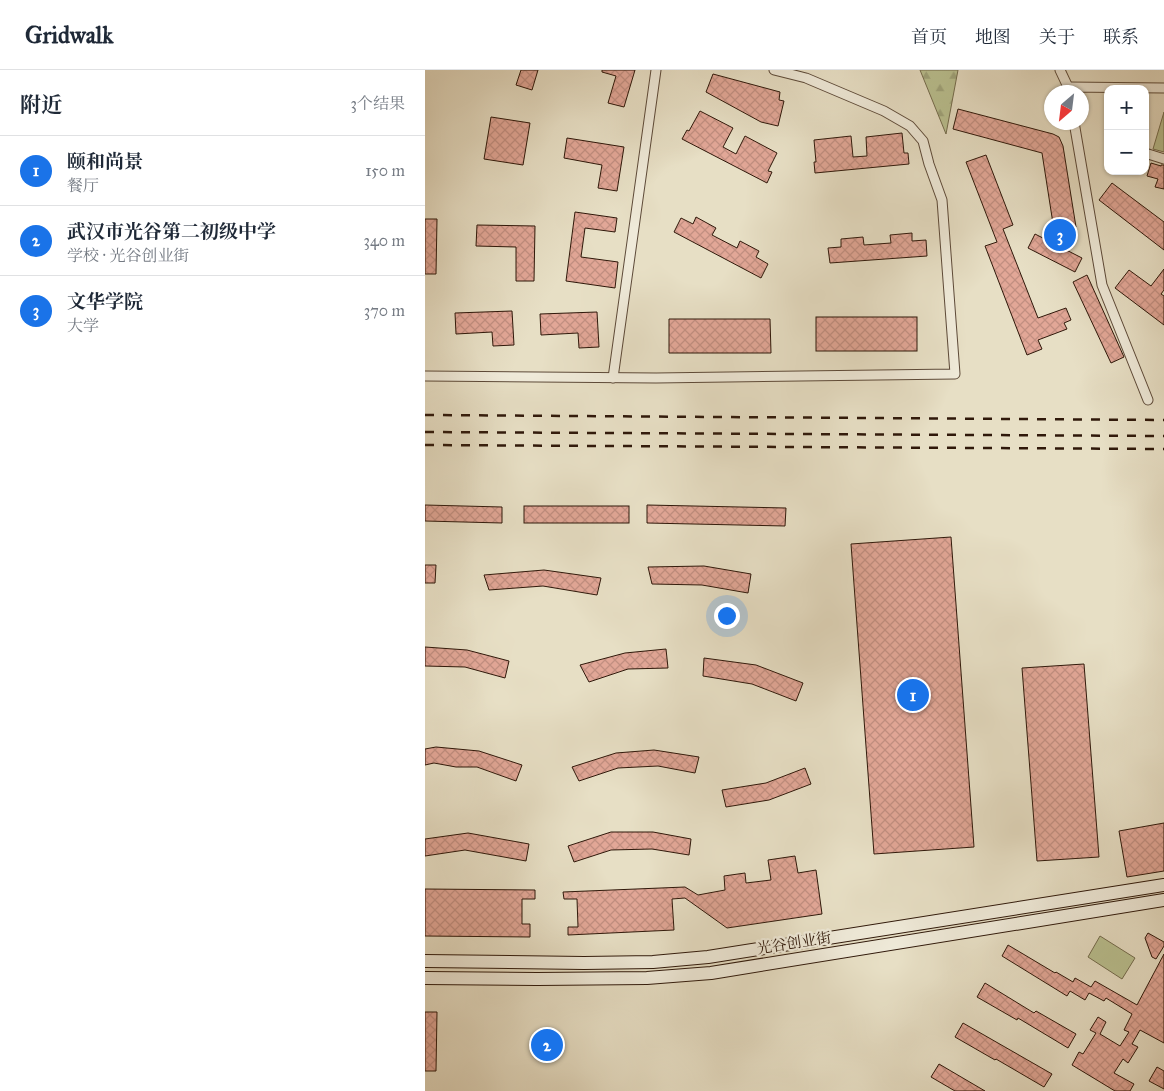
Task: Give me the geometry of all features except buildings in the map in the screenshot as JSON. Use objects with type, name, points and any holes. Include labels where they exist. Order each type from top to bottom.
[{"type":"main road","name":"光谷创业街","points":[[425,962],[653,962],[708,957],[1164,885]]},
{"type":"main road","name":"光谷创业街","points":[[425,978],[647,978],[711,973],[1164,900]]},
{"type":"street","points":[[613,378],[656,70]]},
{"type":"street","points":[[425,376],[613,378],[955,374],[942,200],[923,141],[910,126],[884,111],[806,78],[773,70]]},
{"type":"street","points":[[1060,70],[1066,85]]},
{"type":"street","points":[[1089,89],[1104,88]]},
{"type":"street","points":[[1149,88],[1164,88]]},
{"type":"street","points":[[1075,130],[1102,285],[1148,400]]},
{"type":"street","points":[[1149,154],[1164,159]]},
{"type":"green space","points":[[920,70],[958,70],[946,134]]},
{"type":"green space","points":[[1164,112],[1164,152],[1153,149]]},
{"type":"green space","points":[[1100,936],[1135,958],[1122,979],[1088,957]]},
{"type":"railway","points":[[425,415],[1164,420]]},
{"type":"railway","points":[[425,432],[1164,436]]},
{"type":"railway","points":[[425,445],[1164,449]]},
{"type":"place","name":"文华学院","points":[[1060,235]]},
{"type":"place","name":"颐和尚景","points":[[913,695]]},
{"type":"place","name":"武汉市光谷第二初级中学","points":[[547,1045]]}]
